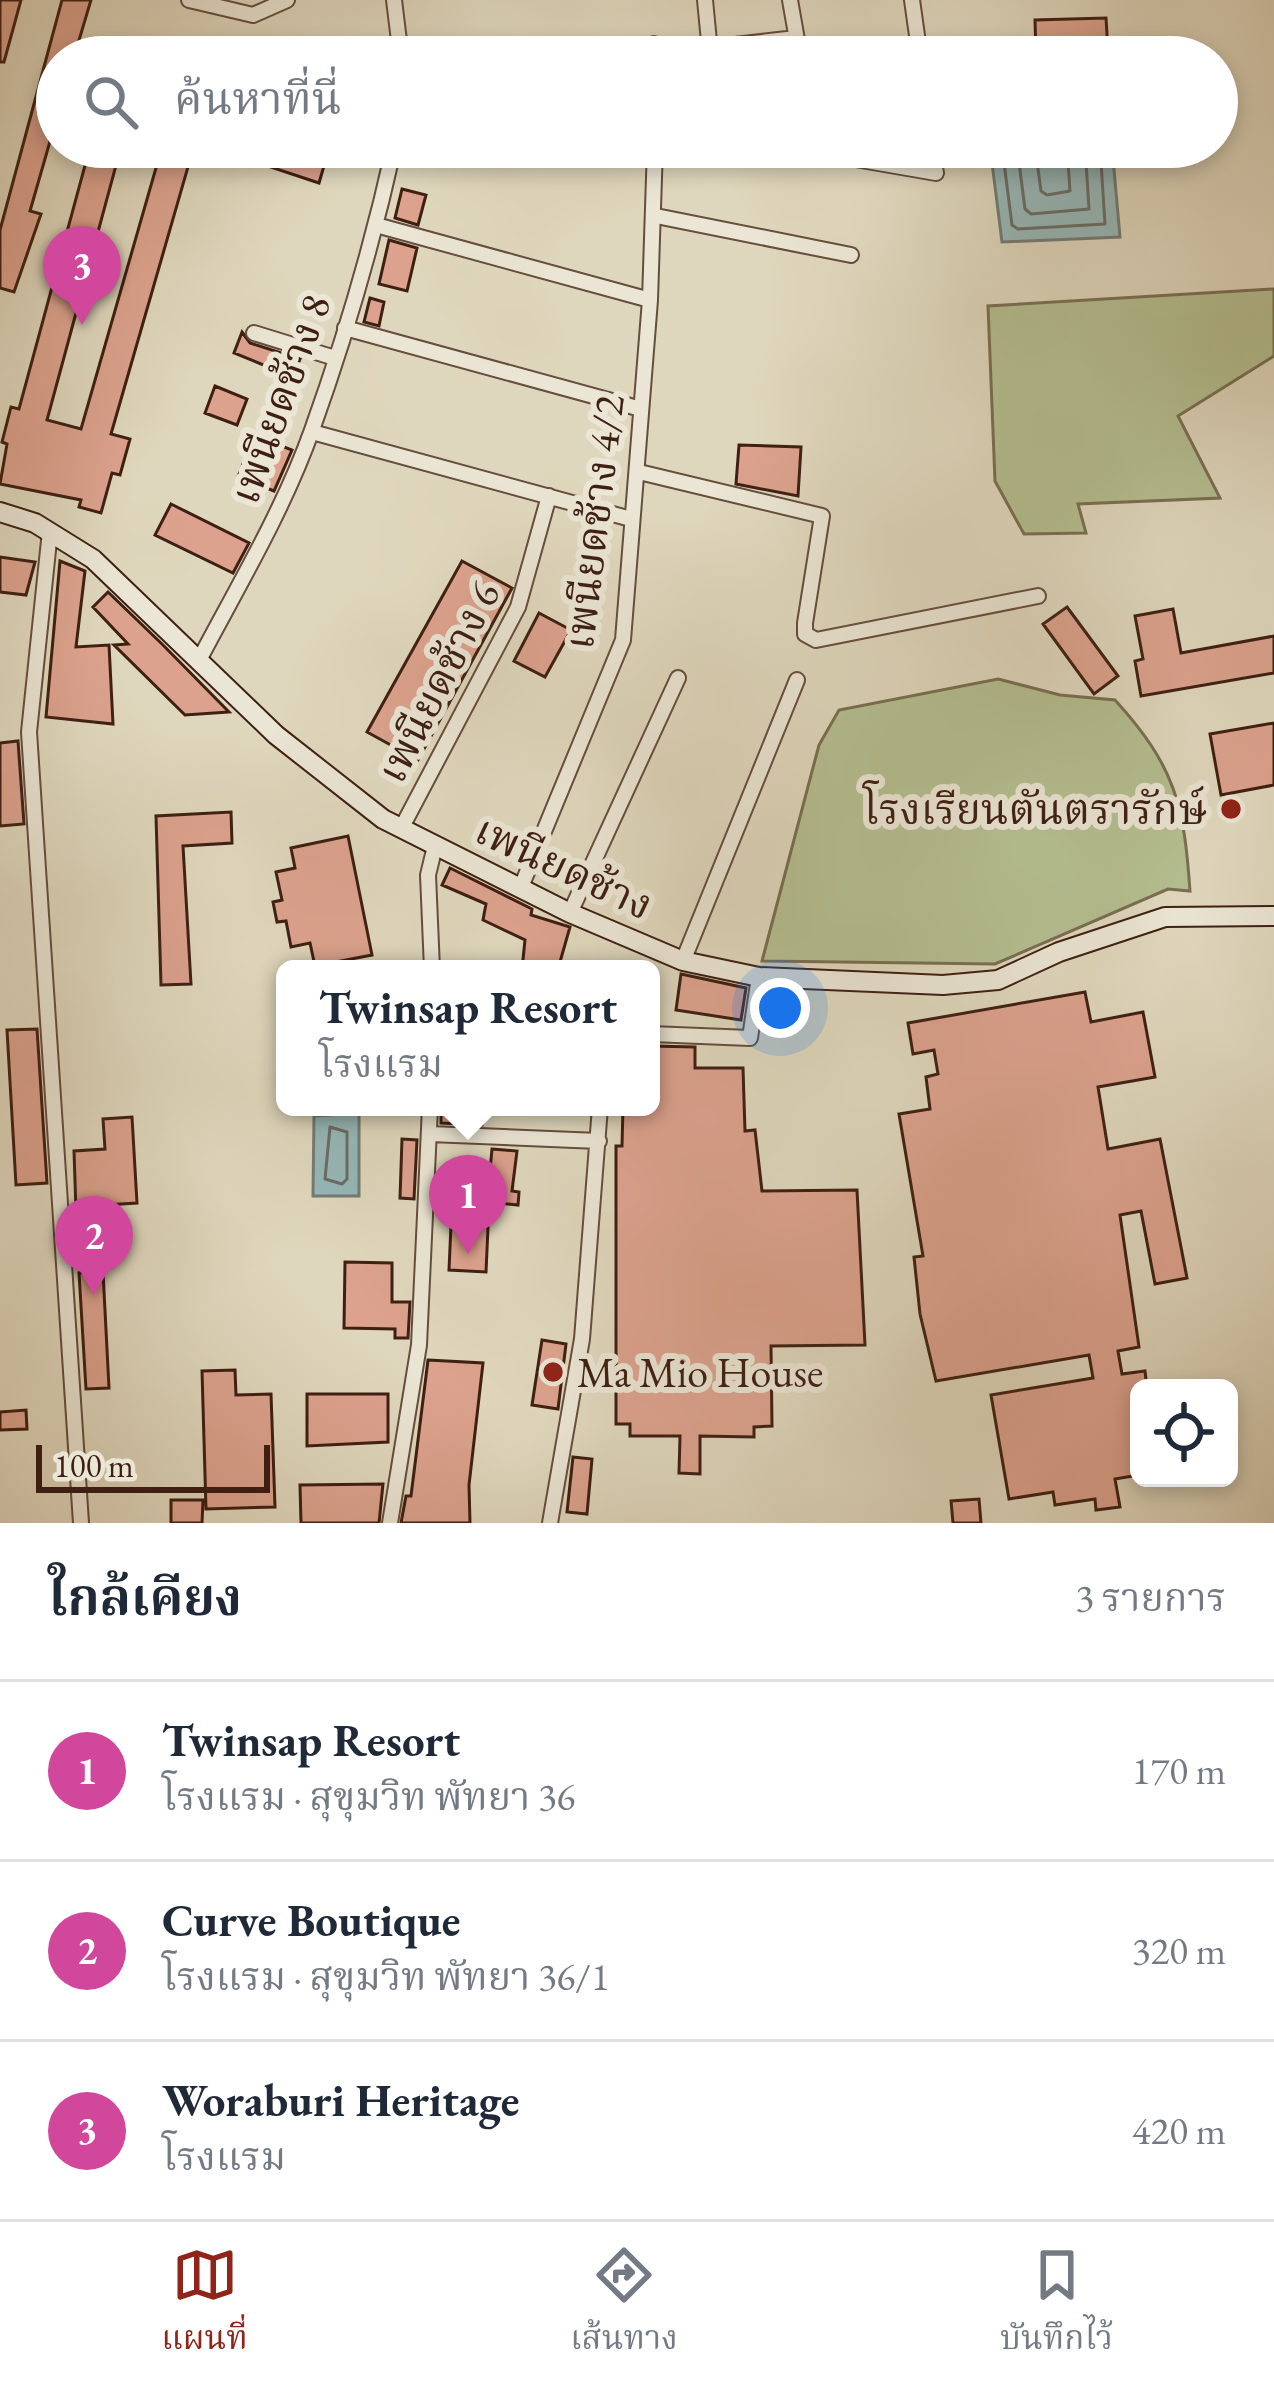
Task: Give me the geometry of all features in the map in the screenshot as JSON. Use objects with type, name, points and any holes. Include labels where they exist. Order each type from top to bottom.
[{"type":"street","points":[[199,1],[253,15],[286,0]]},
{"type":"street","points":[[394,0],[398,36]]},
{"type":"street","points":[[706,0],[709,36]]},
{"type":"street","points":[[790,0],[796,36]]},
{"type":"street","points":[[912,0],[917,36]]},
{"type":"street","name":"เพนียดช้าง 8","points":[[198,662],[279,508],[312,432],[389,168]]},
{"type":"street","name":"เพนียดช้าง 4/2","points":[[520,887],[623,640],[639,472],[655,168]]},
{"type":"street","points":[[910,168],[936,173],[935,168]]},
{"type":"street","points":[[656,216],[851,255]]},
{"type":"street","points":[[376,225],[650,300]]},
{"type":"street","points":[[345,328],[641,410]]},
{"type":"street","points":[[254,333],[335,358]]},
{"type":"street","points":[[312,432],[632,519]]},
{"type":"street","points":[[639,472],[822,516],[805,622],[805,634],[816,640],[1038,596]]},
{"type":"street","name":"เพนียดช้าง 6","points":[[402,827],[518,607],[549,496]]},
{"type":"street","name":"เพนียดช้าง","points":[[0,512],[50,531],[93,559],[324,776],[435,846],[570,914],[683,961],[759,976],[943,985],[998,980],[1059,952],[1165,917],[1274,916]]},
{"type":"street","points":[[50,531],[29,733],[81,1523]]},
{"type":"street","points":[[570,914],[678,678]]},
{"type":"street","points":[[683,961],[797,680]]},
{"type":"street","points":[[432,960],[428,874],[435,846]]},
{"type":"street","points":[[660,1034],[750,1038],[759,976]]},
{"type":"street","points":[[390,1523],[419,1345],[430,1116]]},
{"type":"street","points":[[550,1523],[582,1340],[599,1116]]},
{"type":"street","points":[[430,1134],[598,1141]]},
{"type":"green space","points":[[1274,289],[1274,356],[1178,416],[1220,498],[1078,504],[1086,533],[1024,534],[995,481],[988,306]]},
{"type":"green space","points":[[998,679],[1060,695],[1115,700],[1151,745],[1173,788],[1190,891],[1168,889],[995,964],[762,961],[819,745],[839,710]]},
{"type":"water","points":[[993,168],[1114,168],[1120,237],[1002,242]]},
{"type":"water","points":[[314,1116],[359,1116],[359,1196],[313,1196]]},
{"type":"building","points":[[0,0],[21,0],[4,62],[0,62]]},
{"type":"building","points":[[62,0],[91,0],[80,36],[52,36]]},
{"type":"building","points":[[1106,18],[1107,36],[1035,36],[1035,20]]},
{"type":"building","points":[[36,96],[36,168],[42,168],[30,211],[41,214],[14,292],[0,288],[0,230]]},
{"type":"building","points":[[84,168],[115,168],[47,420],[81,429],[156,168],[188,168],[111,434],[130,439],[120,475],[112,473],[101,513],[79,507],[81,500],[0,484],[7,444],[2,442],[11,407],[19,409]]},
{"type":"building","points":[[274,168],[323,168],[319,183]]},
{"type":"building","points":[[402,189],[426,195],[418,225],[395,218]]},
{"type":"building","points":[[389,240],[417,248],[407,291],[379,284]]},
{"type":"building","points":[[370,298],[384,302],[379,326],[364,322]]},
{"type":"building","points":[[242,332],[250,343],[300,359],[293,377],[234,353]]},
{"type":"building","points":[[215,386],[247,399],[237,425],[205,413]]},
{"type":"building","points":[[254,435],[292,450],[274,491],[238,477]]},
{"type":"building","points":[[739,445],[801,447],[798,496],[736,484]]},
{"type":"building","points":[[171,504],[249,543],[233,573],[155,535]]},
{"type":"building","points":[[0,557],[35,562],[26,595],[0,592]]},
{"type":"building","points":[[60,561],[85,571],[76,647],[109,645],[113,724],[46,717]]},
{"type":"building","points":[[462,561],[512,588],[418,760],[367,732]]},
{"type":"building","points":[[108,592],[229,712],[185,715],[114,645],[128,644],[93,607]]},
{"type":"building","points":[[1067,607],[1118,676],[1094,694],[1043,624]]},
{"type":"building","points":[[1173,609],[1181,653],[1274,636],[1274,673],[1141,696],[1135,661],[1143,659],[1135,616]]},
{"type":"building","points":[[539,613],[571,630],[545,677],[514,661]]},
{"type":"building","points":[[1274,723],[1274,785],[1221,795],[1210,734]]},
{"type":"building","points":[[18,741],[24,824],[0,826],[0,743]]},
{"type":"building","points":[[231,812],[232,843],[183,846],[191,984],[161,985],[156,816]]},
{"type":"building","points":[[348,836],[372,955],[314,960],[310,943],[291,947],[286,921],[277,922],[273,902],[282,900],[276,872],[295,868],[291,848]]},
{"type":"building","points":[[450,868],[532,909],[531,915],[570,927],[561,960],[523,960],[525,940],[483,920],[486,904],[442,885]]},
{"type":"building","points":[[681,974],[746,988],[741,1020],[676,1010]]},
{"type":"building","points":[[1085,992],[1091,1022],[1143,1012],[1155,1077],[1098,1087],[1108,1149],[1160,1139],[1187,1278],[1155,1284],[1141,1211],[1120,1215],[1139,1347],[1118,1351],[1122,1374],[1145,1371],[1146,1379],[1130,1379],[1130,1476],[1115,1479],[1120,1507],[1096,1510],[1095,1499],[1055,1505],[1053,1492],[1009,1499],[991,1395],[1093,1378],[1089,1355],[936,1381],[920,1314],[914,1257],[923,1256],[899,1114],[930,1109],[926,1077],[938,1074],[934,1050],[913,1054],[908,1023]]},
{"type":"building","points":[[37,1029],[47,1183],[16,1185],[7,1030]]},
{"type":"building","points":[[660,1046],[695,1047],[695,1068],[743,1068],[745,1131],[755,1130],[762,1191],[857,1190],[865,1345],[771,1346],[772,1426],[754,1427],[754,1437],[700,1436],[700,1474],[679,1473],[680,1436],[630,1436],[630,1424],[616,1424],[616,1146],[622,1146],[623,1116],[660,1116]]},
{"type":"building","points":[[441,1116],[482,1116],[482,1125],[441,1123]]},
{"type":"building","points":[[132,1117],[137,1203],[105,1205],[107,1240],[77,1241],[74,1151],[105,1149],[103,1119]]},
{"type":"building","points":[[402,1139],[417,1140],[414,1199],[400,1198]]},
{"type":"building","points":[[492,1149],[517,1151],[512,1191],[519,1192],[518,1205],[487,1202]]},
{"type":"building","points":[[452,1203],[489,1205],[486,1272],[449,1270]]},
{"type":"building","points":[[345,1262],[392,1263],[392,1302],[410,1302],[408,1338],[395,1338],[395,1329],[344,1328]]},
{"type":"building","points":[[103,1272],[109,1388],[86,1389],[79,1273]]},
{"type":"building","name":"Ma Mio House","points":[[542,1340],[566,1344],[558,1409],[532,1405]]},
{"type":"building","points":[[428,1360],[483,1363],[469,1485],[470,1523],[401,1523],[406,1496],[411,1496]]},
{"type":"building","points":[[235,1370],[236,1395],[271,1394],[275,1507],[206,1509],[202,1371]]},
{"type":"building","points":[[307,1394],[388,1394],[388,1442],[307,1446]]},
{"type":"building","points":[[26,1410],[27,1429],[0,1430],[0,1412]]},
{"type":"building","points":[[573,1457],[592,1459],[587,1514],[567,1512]]},
{"type":"building","points":[[383,1484],[379,1523],[301,1523],[300,1485]]},
{"type":"building","points":[[979,1499],[981,1523],[953,1523],[951,1501]]},
{"type":"building","points":[[171,1500],[203,1500],[202,1523],[171,1523]]},
{"type":"place","name":"Woraburi Heritage","points":[[82,325]]},
{"type":"place","name":"โรงเรียนตันตรารักษ์","points":[[1231,809]]},
{"type":"place","name":"Twinsap Resort","points":[[468,1254]]},
{"type":"place","name":"Curve Boutique","points":[[94,1295]]},
{"type":"place","name":"Ma Mio House","points":[[553,1372]]}]
